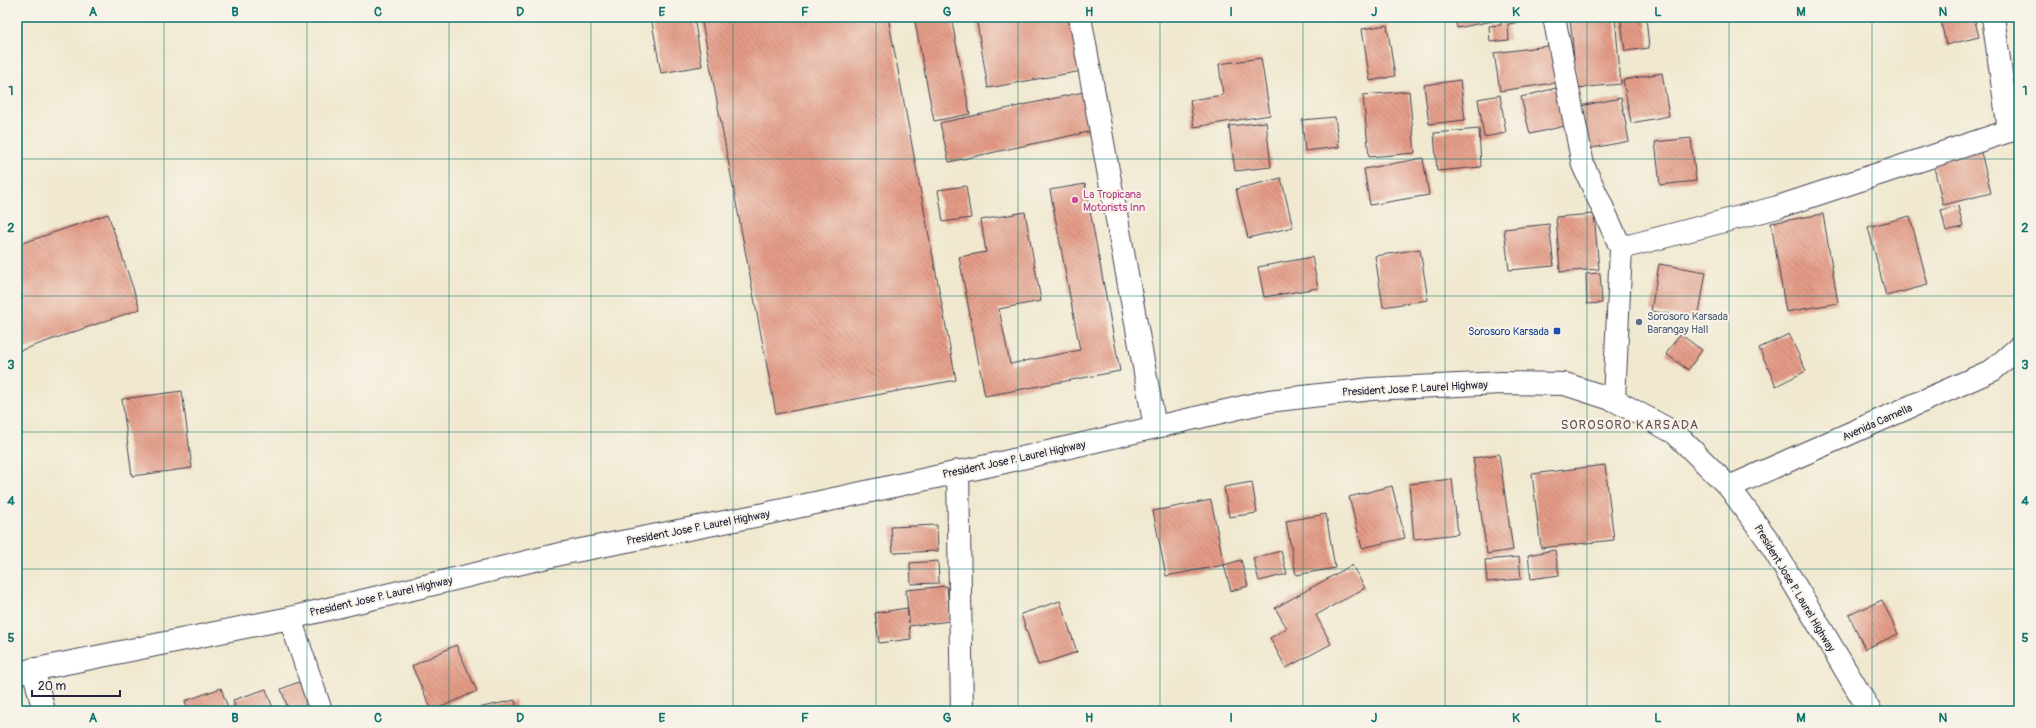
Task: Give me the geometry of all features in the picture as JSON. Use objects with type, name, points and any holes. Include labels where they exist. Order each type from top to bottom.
[{"type":"main road","points":[[1080,17],[1154,427]]},
{"type":"main road","points":[[1554,17],[1583,165],[1621,248],[1614,400]]},
{"type":"main road","points":[[1621,248],[1778,208],[2014,131],[1993,17]]},
{"type":"main road","name":"Avenida Camella","points":[[1729,487],[1993,370],[2019,347]]},
{"type":"main road","name":"President Jose P. Laurel Highway","points":[[25,671],[290,618],[560,554],[755,516],[996,464],[1269,401],[1371,389],[1502,383],[1565,384],[1614,400],[1675,433],[1729,487],[1768,540],[1870,711]]},
{"type":"main road","points":[[958,471],[962,711]]},
{"type":"main road","points":[[290,618],[321,711]]},
{"type":"main road","points":[[25,671],[44,711]]},
{"type":"building","points":[[651,17],[694,17],[702,66],[661,73]]},
{"type":"building","points":[[701,17],[888,17],[956,380],[776,414]]},
{"type":"building","points":[[914,17],[951,17],[970,114],[934,121]]},
{"type":"building","points":[[976,17],[1077,17],[1087,70],[988,88]]},
{"type":"building","points":[[1455,17],[1492,17],[1493,21],[1457,28]]},
{"type":"building","points":[[1500,17],[1548,17],[1548,19],[1508,24],[1509,40],[1490,42],[1489,26],[1501,25]]},
{"type":"building","points":[[1615,17],[1621,84],[1577,88],[1570,18]]},
{"type":"building","points":[[1646,17],[1649,48],[1625,51],[1621,20]]},
{"type":"building","points":[[1940,17],[1974,17],[1979,37],[1946,45]]},
{"type":"building","points":[[1387,25],[1395,76],[1370,81],[1362,29]]},
{"type":"building","points":[[1555,45],[1560,82],[1500,91],[1494,53]]},
{"type":"building","points":[[1261,58],[1270,115],[1194,127],[1190,100],[1223,95],[1219,64]]},
{"type":"building","points":[[1662,73],[1669,116],[1631,123],[1623,80]]},
{"type":"building","points":[[1460,80],[1465,120],[1429,124],[1424,85]]},
{"type":"building","points":[[1556,88],[1565,126],[1530,134],[1521,97]]},
{"type":"building","points":[[1088,91],[1097,130],[949,162],[940,123]]},
{"type":"building","points":[[1409,91],[1415,153],[1369,157],[1363,95]]},
{"type":"building","points":[[1500,95],[1506,133],[1484,137],[1478,99]]},
{"type":"building","points":[[1621,98],[1629,141],[1587,149],[1580,106]]},
{"type":"building","points":[[1335,117],[1339,147],[1305,151],[1302,120]]},
{"type":"building","points":[[1266,122],[1271,167],[1235,171],[1229,126]]},
{"type":"building","points":[[1479,129],[1481,167],[1437,171],[1434,133]]},
{"type":"building","points":[[1691,138],[1696,181],[1660,185],[1655,142]]},
{"type":"building","points":[[1980,148],[1991,193],[1943,205],[1932,159]]},
{"type":"building","points":[[1423,158],[1429,195],[1370,205],[1364,169]]},
{"type":"building","points":[[1281,178],[1293,227],[1248,238],[1236,189]]},
{"type":"building","points":[[1085,184],[1120,371],[985,396],[959,257],[986,252],[981,220],[1025,212],[1041,301],[999,309],[1010,364],[1080,350],[1050,190]]},
{"type":"building","points":[[966,186],[971,218],[943,222],[938,190]]},
{"type":"building","points":[[1958,206],[1963,227],[1946,231],[1941,210]]},
{"type":"building","points":[[108,214],[140,309],[19,351],[17,346],[17,245]]},
{"type":"building","points":[[1594,214],[1599,269],[1560,272],[1556,217]]},
{"type":"building","points":[[1823,214],[1838,303],[1786,312],[1771,223]]},
{"type":"building","points":[[1910,216],[1928,285],[1886,296],[1868,227]]},
{"type":"building","points":[[1549,224],[1554,266],[1509,270],[1504,229]]},
{"type":"building","points":[[1420,249],[1428,300],[1383,307],[1375,256]]},
{"type":"building","points":[[1312,257],[1318,288],[1264,297],[1258,267]]},
{"type":"building","points":[[1659,264],[1706,272],[1698,319],[1651,311]]},
{"type":"building","points":[[1600,273],[1602,303],[1587,304],[1586,274]]},
{"type":"building","points":[[1680,334],[1702,350],[1688,370],[1666,354]]},
{"type":"building","points":[[1789,334],[1806,371],[1776,386],[1759,348]]},
{"type":"building","points":[[182,391],[192,468],[132,476],[122,399]]},
{"type":"building","points":[[1499,454],[1513,550],[1487,554],[1473,458]]},
{"type":"building","points":[[1605,465],[1614,540],[1541,548],[1532,474]]},
{"type":"building","points":[[1452,479],[1458,534],[1414,539],[1409,484]]},
{"type":"building","points":[[1252,482],[1257,513],[1229,517],[1224,487]]},
{"type":"building","points":[[1392,486],[1405,538],[1362,548],[1349,497]]},
{"type":"building","points":[[1211,500],[1224,565],[1166,576],[1153,511]]},
{"type":"building","points":[[1326,514],[1335,568],[1296,575],[1286,521]]},
{"type":"building","points":[[937,525],[938,551],[893,553],[891,527]]},
{"type":"building","points":[[1555,550],[1559,575],[1531,579],[1528,555]]},
{"type":"building","points":[[1281,551],[1287,574],[1259,581],[1253,558]]},
{"type":"building","points":[[1519,557],[1521,579],[1487,582],[1485,560]]},
{"type":"building","points":[[1241,560],[1248,586],[1231,591],[1224,565]]},
{"type":"building","points":[[938,561],[939,583],[911,584],[910,563]]},
{"type":"building","points":[[1352,565],[1365,588],[1316,615],[1331,644],[1286,668],[1270,638],[1287,628],[1275,608]]},
{"type":"building","points":[[947,586],[950,621],[909,626],[911,639],[879,643],[875,613],[907,608],[909,623],[906,590]]},
{"type":"building","points":[[1882,600],[1898,634],[1865,649],[1849,615]]},
{"type":"building","points":[[1060,601],[1077,652],[1038,665],[1021,614]]},
{"type":"building","points":[[456,645],[477,691],[432,711],[412,666]]},
{"type":"building","points":[[309,678],[322,711],[289,711],[281,689]]},
{"type":"building","points":[[221,688],[229,711],[188,711],[185,701]]},
{"type":"building","points":[[266,689],[274,711],[236,711],[233,700]]},
{"type":"building","points":[[515,700],[517,711],[478,711],[478,708]]},
{"type":"place","name":"La Tropicana Motorists Inn","points":[[1075,200]]},
{"type":"place","name":"Sorosoro Karsada Barangay Hall","points":[[1639,322]]},
{"type":"place","name":"Sorosoro Karsada","points":[[1557,331]]},
{"type":"district","name":"SOROSORO KARSADA","points":[[1630,424]]}]
